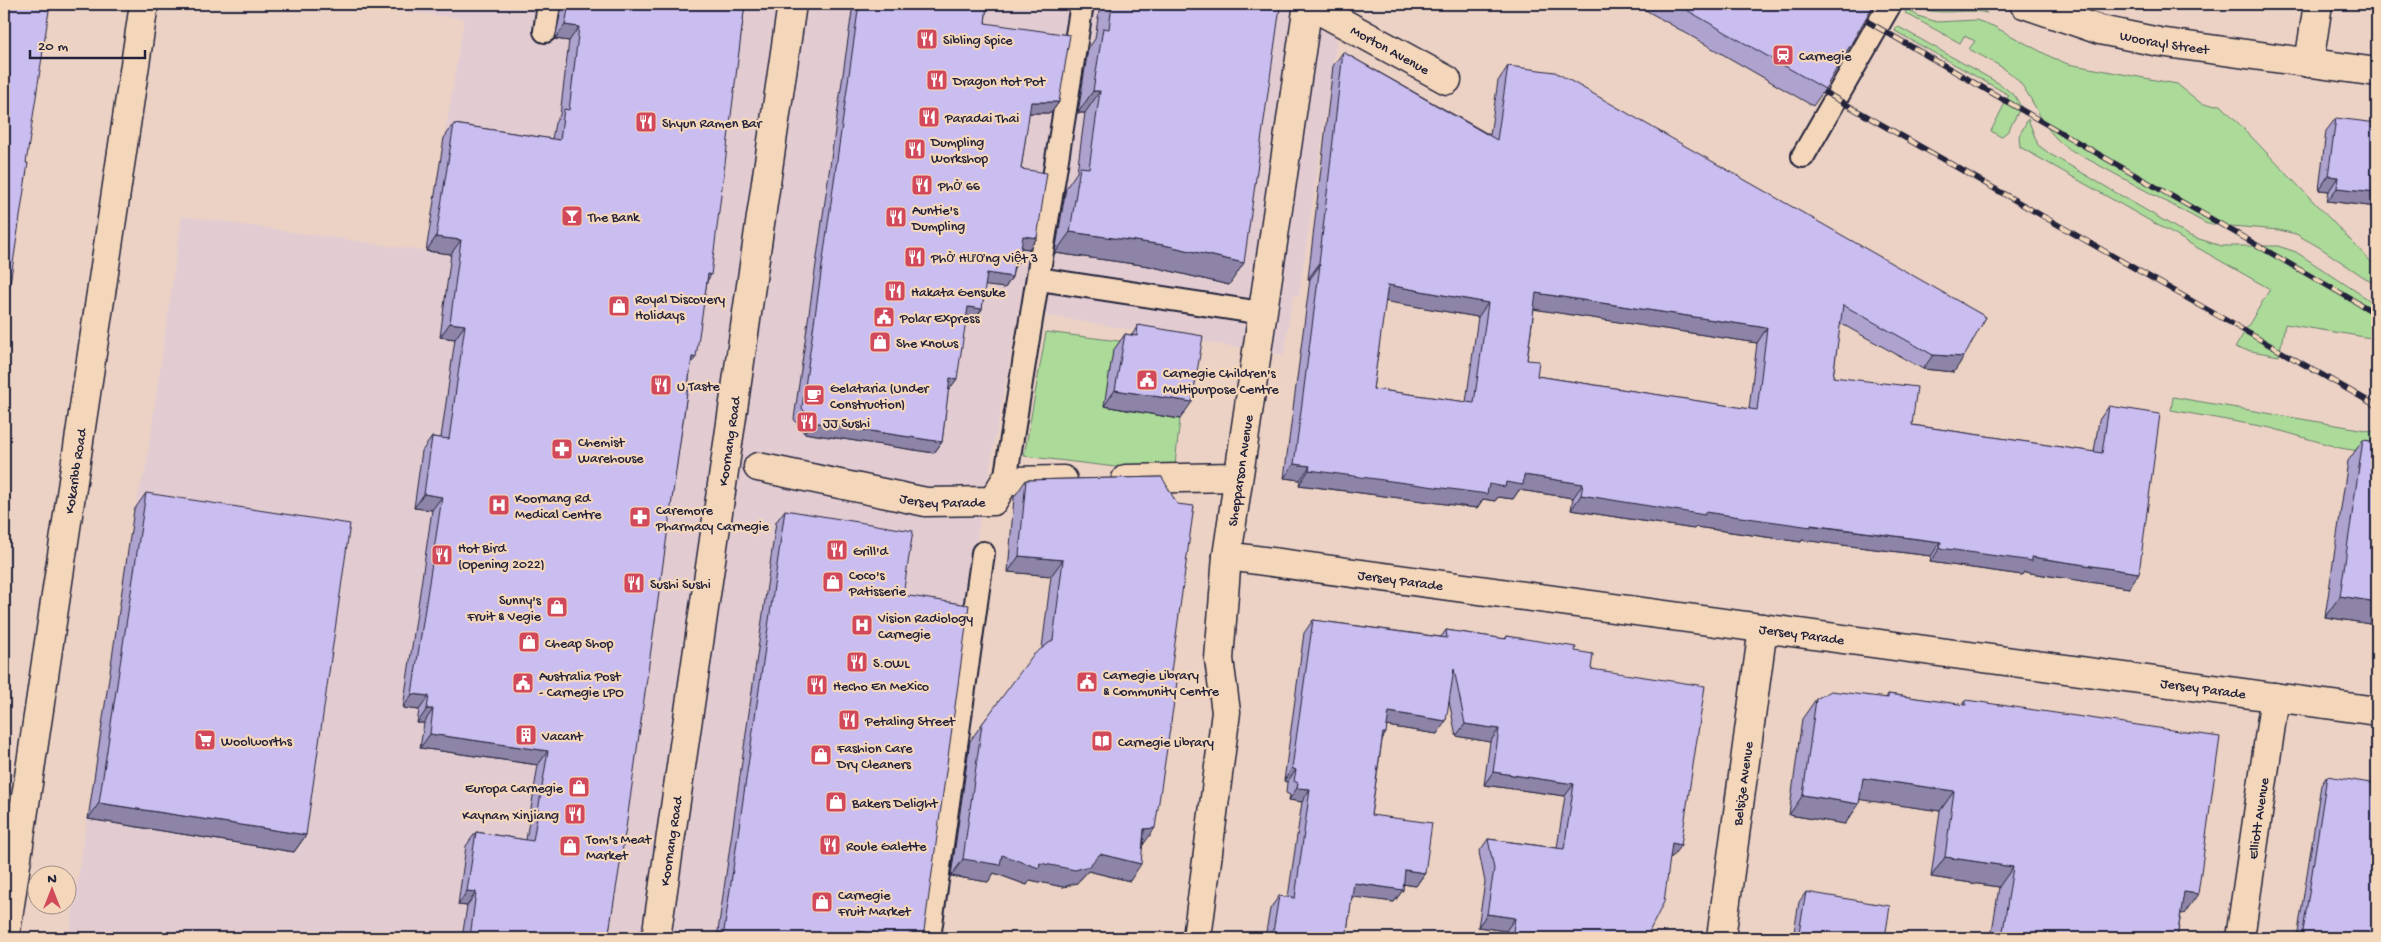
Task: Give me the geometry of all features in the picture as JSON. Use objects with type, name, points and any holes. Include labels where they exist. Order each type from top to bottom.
[{"type":"street","name":"Kokaribb Road","points":[[4,938],[144,4]]},
{"type":"street","name":"Koornang Road","points":[[656,938],[792,4]]},
{"type":"street","name":"Morton Avenue","points":[[1308,4],[1447,80]]},
{"type":"street","name":"Shepparson Avenue","points":[[1198,938],[1226,712],[1219,659],[1227,556],[1237,477],[1308,4]]},
{"type":"street","name":"Woorayl Street","points":[[2024,4],[2100,30],[2130,36],[2377,72]]},
{"type":"street","points":[[2309,63],[2318,4]]},
{"type":"street","name":"Jersey Parade","points":[[758,467],[926,502],[993,501],[1005,481]]},
{"type":"street","points":[[1005,481],[1237,477]]},
{"type":"street","name":"Jersey Parade","points":[[1227,556],[2377,711]]},
{"type":"street","name":"Belsize Avenue","points":[[1720,938],[1763,628]]},
{"type":"street","name":"Elliott Avenue","points":[[2240,938],[2275,697]]},
{"type":"lane","points":[[545,31],[549,4]]},
{"type":"lane","points":[[1005,481],[1082,4]]},
{"type":"lane","points":[[1803,156],[1890,4]]},
{"type":"lane","points":[[1039,279],[1262,313]]},
{"type":"lane","points":[[930,938],[983,553]]},
{"type":"shaded area","points":[[348,4],[1342,4],[1299,295],[1293,296],[1284,355],[1019,311],[947,698],[916,938],[69,938],[73,914],[78,914],[78,879],[134,510],[146,467],[182,216],[426,251],[464,19]]},
{"type":"green space","points":[[1913,4],[1970,4],[1987,13],[1931,11]]},
{"type":"green space","points":[[1907,9],[1918,16],[1937,22],[1976,20],[1993,26],[2068,64],[2177,84],[2202,104],[2221,105],[2377,268],[2377,286],[2296,234],[2279,230],[2207,224],[2069,149],[2060,143],[2047,127],[2016,78],[1969,49],[1975,41],[1964,36],[1960,43],[1905,13]]},
{"type":"green space","points":[[1897,26],[2000,84],[2015,96],[2021,107],[2008,131],[2001,137],[1991,131],[2009,95],[1895,31]]},
{"type":"green space","points":[[2028,119],[2038,145],[2050,154],[2190,236],[2221,246],[2278,246],[2296,252],[2377,305],[2377,339],[2285,324],[2279,356],[2235,348],[2270,289],[2020,147],[2019,136]]},
{"type":"green space","points":[[1046,332],[1127,342],[1104,406],[1180,419],[1174,474],[1024,456]]},
{"type":"green space","points":[[2173,397],[2377,432],[2377,454],[2340,448],[2271,428],[2171,410]]},
{"type":"building","points":[[4,4],[50,4],[4,324]]},
{"type":"building","points":[[569,4],[745,4],[711,275],[708,274],[696,357],[692,357],[626,828],[608,938],[470,938],[476,892],[467,891],[476,832],[533,841],[548,751],[430,734],[433,709],[427,709],[429,696],[412,694],[442,497],[424,494],[432,437],[449,439],[465,325],[450,323],[461,240],[436,237],[454,124],[560,140],[564,109],[569,110],[579,27],[565,25]]},
{"type":"building","points":[[859,4],[987,4],[985,23],[1070,35],[1059,102],[1031,102],[1021,169],[1047,173],[1037,238],[1023,236],[1019,261],[1015,259],[1012,277],[987,273],[982,309],[968,307],[957,379],[950,378],[942,442],[812,422],[802,408]]},
{"type":"building","points":[[1112,4],[1273,4],[1280,7],[1244,263],[1164,245],[1070,232],[1080,167],[1089,168],[1100,91],[1093,91],[1103,28],[1109,29]]},
{"type":"building","name":"Carnegie","points":[[1676,4],[1874,4],[1825,89]]},
{"type":"building","points":[[1343,52],[1497,140],[1508,66],[1555,72],[1986,317],[1964,357],[1933,355],[1843,305],[1833,377],[1917,387],[1912,425],[2102,453],[2109,406],[2160,414],[2139,573],[2032,557],[2032,561],[1940,548],[1941,542],[1811,525],[1811,527],[1705,512],[1705,515],[1581,495],[1583,484],[1524,475],[1523,485],[1506,482],[1505,487],[1489,484],[1487,494],[1309,470],[1310,466],[1294,464]],"holes":[[[1388,285],[1488,303],[1474,403],[1373,389]],[[1536,293],[1767,328],[1757,410],[1537,376],[1539,361],[1527,360]]]},
{"type":"building","points":[[2336,118],[2377,123],[2377,192],[2337,188],[2338,177],[2328,176]]},
{"type":"building","name":"Carnegie Children's Multipurpose Centre","points":[[1138,325],[1203,336],[1192,402],[1115,390],[1125,334],[1137,336]]},
{"type":"building","points":[[2363,440],[2377,442],[2377,602],[2340,596]]},
{"type":"building","name":"Carnegie Library & Community Centre","points":[[1162,477],[1177,504],[1194,506],[1170,679],[1177,682],[1155,828],[1144,829],[1141,864],[1100,854],[1089,866],[1075,870],[1040,863],[1039,868],[1002,855],[1000,865],[963,859],[982,724],[1033,655],[1053,640],[1063,560],[1019,556],[1026,480]]},
{"type":"building","name":"Woolworths","points":[[146,493],[350,524],[306,835],[99,803]]},
{"type":"building","points":[[785,510],[913,531],[903,595],[969,605],[923,938],[908,938],[856,931],[855,938],[723,938]]},
{"type":"building","points":[[1313,620],[1447,638],[1446,630],[1506,639],[1507,636],[1576,647],[1575,651],[1593,654],[1591,669],[1705,686],[1681,845],[1672,843],[1664,902],[1646,938],[1512,938],[1515,918],[1487,914],[1494,869],[1488,839],[1564,849],[1574,784],[1493,772],[1499,729],[1465,724],[1454,669],[1446,721],[1389,712],[1386,733],[1383,733],[1371,815],[1432,823],[1425,873],[1405,870],[1403,890],[1354,883],[1346,938],[1272,938],[1279,896],[1295,898],[1310,789],[1297,788],[1298,783],[1294,781],[1296,770],[1292,768]]},
{"type":"building","points":[[1831,691],[1888,698],[1888,694],[1966,705],[1966,700],[2220,737],[2198,894],[2184,892],[2177,938],[2002,938],[2013,867],[1945,857],[1954,791],[1863,778],[1859,804],[1803,795],[1816,699]]},
{"type":"building","points":[[2327,776],[2377,784],[2377,914],[2373,938],[2302,938]]},
{"type":"building","points":[[1806,892],[1890,906],[1885,938],[1798,938]]},
{"type":"railway","points":[[1837,4],[2377,314]]},
{"type":"railway","points":[[1812,85],[2377,406]]},
{"type":"place","name":"Sibling Spice","points":[[927,39]]},
{"type":"place","name":"Carnegie","points":[[1783,55]]},
{"type":"place","name":"Dragon Hot Pot","points":[[937,80]]},
{"type":"place","name":"Paradai Thai","points":[[929,117]]},
{"type":"place","name":"Shyun Ramen Bar","points":[[646,122]]},
{"type":"place","name":"Dumpling Workshop","points":[[915,149]]},
{"type":"place","name":"Phở 66","points":[[922,185]]},
{"type":"place","name":"The Bank","points":[[572,216]]},
{"type":"place","name":"Auntie's Dumpling","points":[[896,217]]},
{"type":"place","name":"Phở Hương Việt 3","points":[[915,257]]},
{"type":"place","name":"Hakata Gensuke","points":[[895,291]]},
{"type":"place","name":"Royal Discovery Holidays","points":[[619,306]]},
{"type":"place","name":"Polar Express","points":[[884,317]]},
{"type":"place","name":"She Knows","points":[[880,342]]},
{"type":"place","name":"Carnegie Children's Multipurpose Centre","points":[[1147,380]]},
{"type":"place","name":"U Taste","points":[[661,385]]},
{"type":"place","name":"Gelataria (Under Construction)","points":[[814,395]]},
{"type":"place","name":"JJ Sushi","points":[[807,422]]},
{"type":"place","name":"Chemist Warehouse","points":[[562,449]]},
{"type":"place","name":"Koornang Rd Medical Centre","points":[[499,505]]},
{"type":"place","name":"Caremore Pharmacy Carnegie","points":[[640,517]]},
{"type":"place","name":"Grill'd","points":[[837,550]]},
{"type":"place","name":"Hot Bird (Opening 2022)","points":[[442,555]]},
{"type":"place","name":"Coco's Patisserie","points":[[833,582]]},
{"type":"place","name":"Sushi Sushi","points":[[634,583]]},
{"type":"place","name":"Sunny's Fruit & Vegie","points":[[557,607]]},
{"type":"place","name":"Vision Radiology Carnegie","points":[[862,625]]},
{"type":"place","name":"Cheap Shop","points":[[529,642]]},
{"type":"place","name":"S.OWL","points":[[857,662]]},
{"type":"place","name":"Carnegie Library & Community Centre","points":[[1087,682]]},
{"type":"place","name":"Australia Post - Carnegie LPO","points":[[523,683]]},
{"type":"place","name":"Hecho En Mexico","points":[[817,685]]},
{"type":"place","name":"Petaling Street","points":[[849,720]]},
{"type":"place","name":"Vacant","points":[[526,735]]},
{"type":"place","name":"Woolworths","points":[[205,740]]},
{"type":"place","name":"Carnegie Library","points":[[1102,741]]},
{"type":"place","name":"Fashion Care Dry Cleaners","points":[[821,755]]},
{"type":"place","name":"Europa Carnegie","points":[[579,787]]},
{"type":"place","name":"Bakers Delight","points":[[836,802]]},
{"type":"place","name":"Kaynam Xinjiang","points":[[575,814]]},
{"type":"place","name":"Roule Galette","points":[[830,845]]},
{"type":"place","name":"Tom's Meat Market","points":[[570,846]]},
{"type":"place","name":"Carnegie Fruit Market","points":[[822,902]]}]
